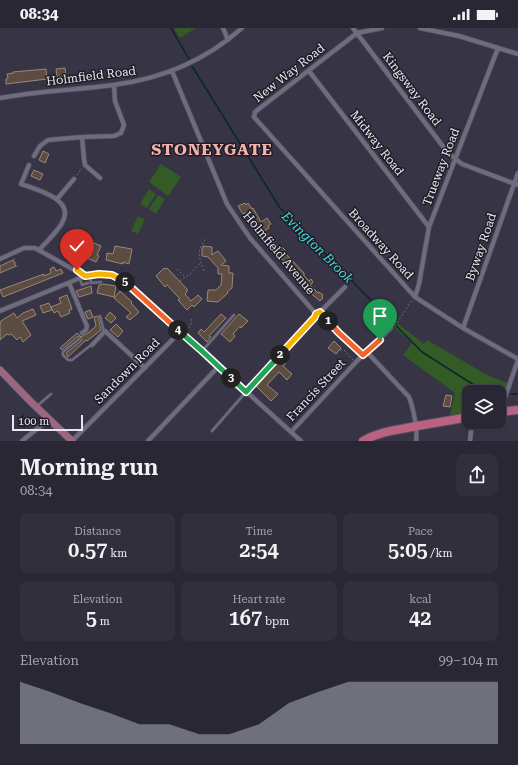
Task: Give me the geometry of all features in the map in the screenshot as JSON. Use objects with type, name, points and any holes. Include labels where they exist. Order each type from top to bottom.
[{"type":"highway","points":[[506,411],[518,410]]},
{"type":"highway","points":[[363,441],[371,436],[396,429],[462,418]]},
{"type":"main road","points":[[0,370],[72,441]]},
{"type":"street","points":[[223,28],[228,40]]},
{"type":"street","name":"Holmfield Road","points":[[0,98],[114,85],[144,80],[172,71],[202,57],[228,40],[242,28]]},
{"type":"street","name":"Kingsway Road","points":[[353,28],[448,153],[455,160],[516,184]]},
{"type":"street","points":[[357,33],[382,28]]},
{"type":"street","points":[[420,28],[459,36],[518,54]]},
{"type":"street","name":"New Way Road","points":[[254,115],[255,112],[357,33]]},
{"type":"street","name":"Trueway Road","points":[[415,297],[419,284],[429,227],[498,48]]},
{"type":"street","name":"Holmfield Avenue","points":[[172,71],[227,204],[250,238],[318,313]]},
{"type":"street","name":"Midway Road","points":[[308,71],[429,227]]},
{"type":"street","points":[[34,156],[40,146],[48,140],[114,136],[121,133],[124,124],[115,101],[114,85]]},
{"type":"street","name":"Broadway Road","points":[[254,115],[255,118],[415,297],[463,328],[518,359]]},
{"type":"street","points":[[82,137],[85,165],[100,178]]},
{"type":"street","points":[[29,165],[21,184],[57,199],[64,206],[65,218],[40,249]]},
{"type":"street","name":"Byway Road","points":[[463,328],[516,184],[518,173]]},
{"type":"street","points":[[57,199],[74,179]]},
{"type":"street","points":[[0,259],[33,247],[40,249],[54,259],[87,275]]},
{"type":"street","points":[[0,311],[87,275],[112,275],[124,281],[301,441]]},
{"type":"street","points":[[69,282],[87,326],[82,333]]},
{"type":"street","points":[[246,392],[318,313],[345,287]]},
{"type":"street","name":"Francis Street","points":[[291,432],[356,362],[392,328]]},
{"type":"street","points":[[92,345],[105,331],[145,368]]},
{"type":"street","name":"Sandown Road","points":[[72,441],[182,333]]},
{"type":"street","points":[[365,353],[409,397],[412,404],[417,436],[416,441]]},
{"type":"street","points":[[506,394],[518,359]]},
{"type":"street","points":[[148,441],[218,367]]},
{"type":"street","points":[[22,441],[49,419]]},
{"type":"street","points":[[470,441],[471,429]]},
{"type":"lane","points":[[87,275],[91,283],[101,282]]},
{"type":"lane","points":[[80,278],[82,285],[88,283]]},
{"type":"lane","points":[[202,351],[234,315]]},
{"type":"lane","points":[[100,316],[104,332]]},
{"type":"lane","points":[[79,339],[63,352],[63,355],[68,360],[72,360],[92,345]]},
{"type":"lane","points":[[212,431],[246,392]]},
{"type":"lane","points":[[36,407],[51,394]]},
{"type":"path","points":[[74,179],[85,165]]},
{"type":"path","points":[[204,271],[200,262],[199,249],[206,239]]},
{"type":"path","points":[[12,254],[18,269]]},
{"type":"path","points":[[180,280],[186,277],[200,262]]},
{"type":"path","points":[[177,269],[186,277]]},
{"type":"path","points":[[392,328],[398,322],[415,297]]},
{"type":"path","points":[[318,313],[339,333],[365,353]]},
{"type":"path","points":[[182,333],[191,325],[192,317]]},
{"type":"path","points":[[340,350],[344,350],[356,362]]},
{"type":"green space","points":[[174,28],[196,28],[180,38]]},
{"type":"green space","points":[[161,164],[181,177],[168,196],[149,182]]},
{"type":"green space","points":[[149,189],[156,194],[147,208],[140,204]]},
{"type":"green space","points":[[158,195],[165,199],[156,214],[149,209]]},
{"type":"green space","points":[[138,216],[145,219],[138,234],[131,231]]},
{"type":"green space","points":[[397,323],[424,344],[427,340],[489,376],[507,383],[506,386],[462,385],[462,413],[450,415],[455,393],[403,355],[412,343],[394,327]]},
{"type":"building","points":[[65,68],[66,76],[57,77],[56,69]]},
{"type":"building","points":[[46,69],[47,79],[6,84],[6,79],[8,78],[7,74],[13,72]]},
{"type":"building","points":[[43,151],[49,154],[45,163],[39,160]]},
{"type":"building","points":[[34,170],[43,174],[40,180],[31,176]]},
{"type":"building","points":[[245,203],[246,205],[248,203],[252,209],[253,208],[261,222],[267,218],[271,224],[268,226],[269,228],[263,232],[256,222],[251,225],[245,213],[243,214],[238,206]]},
{"type":"building","points":[[267,233],[271,240],[281,249],[282,247],[285,250],[285,253],[304,273],[304,276],[309,281],[311,279],[313,282],[308,288],[264,239],[263,236]]},
{"type":"building","points":[[89,241],[101,246],[96,262],[80,255],[83,249],[85,250]]},
{"type":"building","points":[[115,246],[132,249],[129,264],[106,260],[107,253],[113,254]]},
{"type":"building","points":[[203,246],[212,247],[212,255],[218,251],[226,261],[221,265],[229,266],[229,273],[233,273],[232,288],[218,302],[207,301],[208,290],[216,290],[221,285],[222,274],[218,274],[218,268],[208,257],[202,256]]},
{"type":"building","points":[[13,260],[16,266],[0,273],[0,266]]},
{"type":"building","points":[[54,267],[56,271],[61,269],[63,273],[3,297],[0,290],[44,274],[44,276],[51,273],[50,269]]},
{"type":"building","points":[[164,268],[167,268],[187,289],[185,294],[191,301],[198,295],[202,299],[194,307],[192,305],[187,310],[178,300],[180,299],[167,285],[165,287],[156,276]]},
{"type":"building","points":[[103,284],[116,286],[114,297],[97,293],[99,285]]},
{"type":"building","points":[[91,286],[92,293],[79,297],[76,291]]},
{"type":"building","points":[[311,286],[318,293],[319,292],[323,295],[323,298],[320,301],[308,291]]},
{"type":"building","points":[[120,291],[132,302],[131,303],[139,312],[130,320],[126,317],[131,313],[114,298]]},
{"type":"building","points":[[67,295],[72,309],[69,310],[70,313],[61,317],[58,311],[54,313],[51,307],[61,303],[59,298]]},
{"type":"building","points":[[49,303],[52,310],[43,313],[40,306]]},
{"type":"building","points":[[33,309],[36,315],[22,321],[31,335],[23,342],[20,337],[17,340],[11,334],[7,334],[0,340],[1,321],[14,313],[17,318],[23,313]]},
{"type":"building","points":[[90,310],[93,317],[88,319],[85,312]]},
{"type":"building","points":[[110,312],[116,318],[111,323],[105,318]]},
{"type":"building","points":[[221,314],[226,318],[209,336],[211,337],[207,342],[198,333],[201,329],[204,332]]},
{"type":"building","points":[[239,314],[248,321],[241,328],[240,326],[233,334],[235,336],[230,342],[221,334]]},
{"type":"building","points":[[98,316],[101,330],[87,341],[86,340],[68,357],[66,353],[81,341],[81,337],[96,326],[94,317]]},
{"type":"building","points":[[116,324],[123,331],[118,337],[110,330]]},
{"type":"building","points":[[77,333],[81,337],[77,337],[62,350],[60,348]]},
{"type":"building","points":[[334,341],[341,348],[336,354],[328,348]]},
{"type":"building","points":[[281,359],[286,363],[283,366],[292,374],[287,380],[279,372],[267,385],[278,394],[271,401],[256,386]]},
{"type":"building","points":[[446,395],[452,396],[450,407],[443,406]]},
{"type":"waterway","name":"Evington Brook","points":[[171,28],[189,59]]},
{"type":"waterway","name":"Evington Brook","points":[[192,66],[280,208],[422,352],[474,385]]},
{"type":"waterway","name":"Evington Brook","points":[[511,394],[518,394]]},
{"type":"district","name":"STONEYGATE","points":[[212,149]]},
{"type":"route","points":[[77,270],[85,276],[90,274],[105,274],[112,275],[124,281],[246,392],[315,317],[316,314],[320,312],[339,333],[363,355],[380,340]]}]
